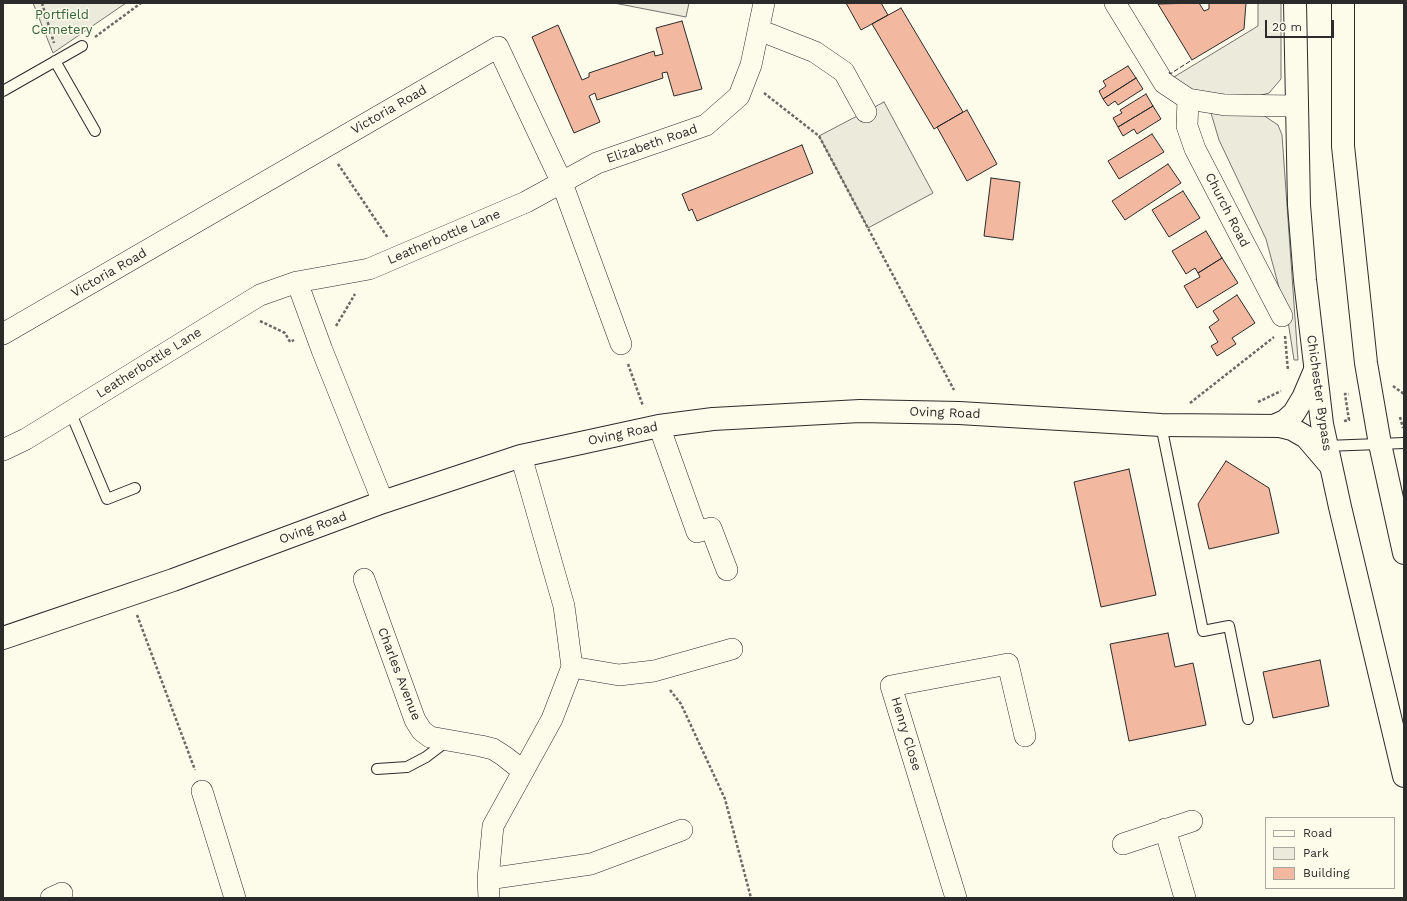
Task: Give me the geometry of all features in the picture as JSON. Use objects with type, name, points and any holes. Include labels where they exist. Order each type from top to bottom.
[{"type":"main road","name":"Chichester Bypass","points":[[1295,3],[1299,205],[1315,370],[1328,455],[1404,776]]},
{"type":"main road","points":[[1342,3],[1343,146],[1366,363],[1380,444],[1404,553]]},
{"type":"main road","points":[[1274,426],[1285,421],[1294,413],[1303,398],[1315,370]]},
{"type":"main road","name":"Oving Road","points":[[3,638],[130,594],[382,502],[521,456],[655,426],[713,419],[819,412],[886,411],[966,413],[1161,425],[1274,426],[1286,427],[1297,431],[1328,455]]},
{"type":"street","name":"Elizabeth Road","points":[[562,183],[597,164],[706,125],[738,96],[751,65],[764,3]]},
{"type":"street","points":[[1115,3],[1164,83],[1188,99],[1225,105],[1296,106]]},
{"type":"street","points":[[759,30],[815,52],[844,72],[866,112]]},
{"type":"street","name":"Victoria Road","points":[[3,334],[498,47],[562,183],[621,344]]},
{"type":"street","name":"Church Road","points":[[1188,99],[1187,126],[1195,149],[1281,327]]},
{"type":"street","name":"Leatherbottle Lane","points":[[3,450],[26,439],[260,295],[297,282],[368,269],[526,202],[562,183]]},
{"type":"street","points":[[297,282],[382,502]]},
{"type":"street","points":[[655,426],[697,532],[710,528],[727,570]]},
{"type":"street","points":[[521,456],[564,606],[572,667],[552,719],[493,826],[488,888],[591,864],[682,830]]},
{"type":"street","name":"Charles Avenue","points":[[364,579],[415,720],[422,731],[430,737],[493,749],[523,772]]},
{"type":"street","points":[[572,667],[619,675],[654,671],[732,649]]},
{"type":"street","name":"Henry Close","points":[[956,898],[891,686],[1008,664],[1025,736]]},
{"type":"street","points":[[202,791],[235,898]]},
{"type":"street","points":[[1123,844],[1192,821]]},
{"type":"street","points":[[1165,830],[1185,898]]},
{"type":"lane","points":[[3,91],[82,46]]},
{"type":"lane","points":[[57,60],[95,131]]},
{"type":"lane","points":[[70,411],[107,499],[135,488]]},
{"type":"lane","points":[[1161,425],[1203,631],[1229,626],[1248,719]]},
{"type":"lane","points":[[1328,455],[1380,444],[1404,443]]},
{"type":"lane","points":[[377,769],[407,766],[426,757],[447,741]]},
{"type":"path","points":[[42,3],[57,60]]},
{"type":"path","points":[[82,46],[141,3]]},
{"type":"path","points":[[746,78],[819,136],[966,413]]},
{"type":"path","points":[[327,147],[400,256]]},
{"type":"path","points":[[235,309],[285,333],[290,342],[319,341],[368,269]]},
{"type":"path","points":[[1281,327],[1288,372]]},
{"type":"path","points":[[1161,425],[1281,327]]},
{"type":"path","points":[[621,344],[655,426]]},
{"type":"path","points":[[1392,379],[1393,386],[1404,394]]},
{"type":"path","points":[[130,594],[202,791]]},
{"type":"path","points":[[654,671],[681,704],[725,799],[751,898]]},
{"type":"green space","name":"Portfield Cemetery","points":[[33,3],[126,3],[53,53]]},
{"type":"green space","points":[[1258,3],[1281,3],[1281,79],[1269,93],[1225,105],[1164,83],[1258,26]]},
{"type":"green space","points":[[1211,113],[1263,115],[1278,125],[1282,135],[1298,360],[1294,360],[1288,321],[1266,239],[1219,140]]},
{"type":"shaded area","points":[[614,3],[689,3],[686,17]]},
{"type":"shaded area","points":[[884,102],[933,193],[868,228],[819,136]]},
{"type":"building","points":[[846,3],[881,3],[888,15],[861,30]]},
{"type":"building","points":[[1199,3],[1204,11],[1209,9],[1209,3],[1246,3],[1244,29],[1192,60],[1158,4]]},
{"type":"building","points":[[901,8],[963,112],[934,129],[872,24]]},
{"type":"building","points":[[682,21],[702,89],[674,96],[667,72],[662,73],[663,78],[597,100],[595,93],[589,96],[600,122],[574,133],[532,37],[558,25],[582,80],[589,77],[589,73],[654,51],[655,56],[663,54],[656,28]]},
{"type":"building","points":[[1128,66],[1136,78],[1103,99],[1099,91],[1106,86],[1103,81]]},
{"type":"building","points":[[1136,78],[1143,89],[1118,105],[1115,101],[1108,106],[1103,99]]},
{"type":"building","points":[[1146,94],[1153,106],[1118,127],[1113,118],[1122,113],[1120,110]]},
{"type":"building","points":[[1153,106],[1161,119],[1137,134],[1134,129],[1123,136],[1118,127]]},
{"type":"building","points":[[967,110],[997,164],[967,181],[937,127]]},
{"type":"building","points":[[1152,134],[1164,152],[1119,179],[1108,161]]},
{"type":"building","points":[[802,145],[813,173],[697,221],[692,209],[689,211],[682,194]]},
{"type":"building","points":[[1168,164],[1181,183],[1125,220],[1112,201]]},
{"type":"building","points":[[991,178],[1020,182],[1013,240],[984,236]]},
{"type":"building","points":[[1183,191],[1200,218],[1169,237],[1152,210]]},
{"type":"building","points":[[1206,231],[1222,258],[1198,273],[1195,268],[1186,274],[1172,251]]},
{"type":"building","points":[[1222,258],[1238,283],[1197,308],[1184,286],[1200,277],[1198,273]]},
{"type":"building","points":[[1237,295],[1255,323],[1232,338],[1236,344],[1217,356],[1211,346],[1218,342],[1209,327],[1219,320],[1213,311]]},
{"type":"building","points":[[1226,461],[1269,488],[1279,533],[1209,549],[1198,504]]},
{"type":"building","points":[[1129,469],[1156,595],[1101,607],[1074,482]]},
{"type":"building","points":[[1168,633],[1175,667],[1193,663],[1206,725],[1129,741],[1110,644]]},
{"type":"building","points":[[1320,660],[1329,706],[1273,718],[1263,672]]},
{"type":"fence","points":[[1169,72],[1170,74],[1192,60]]}]
